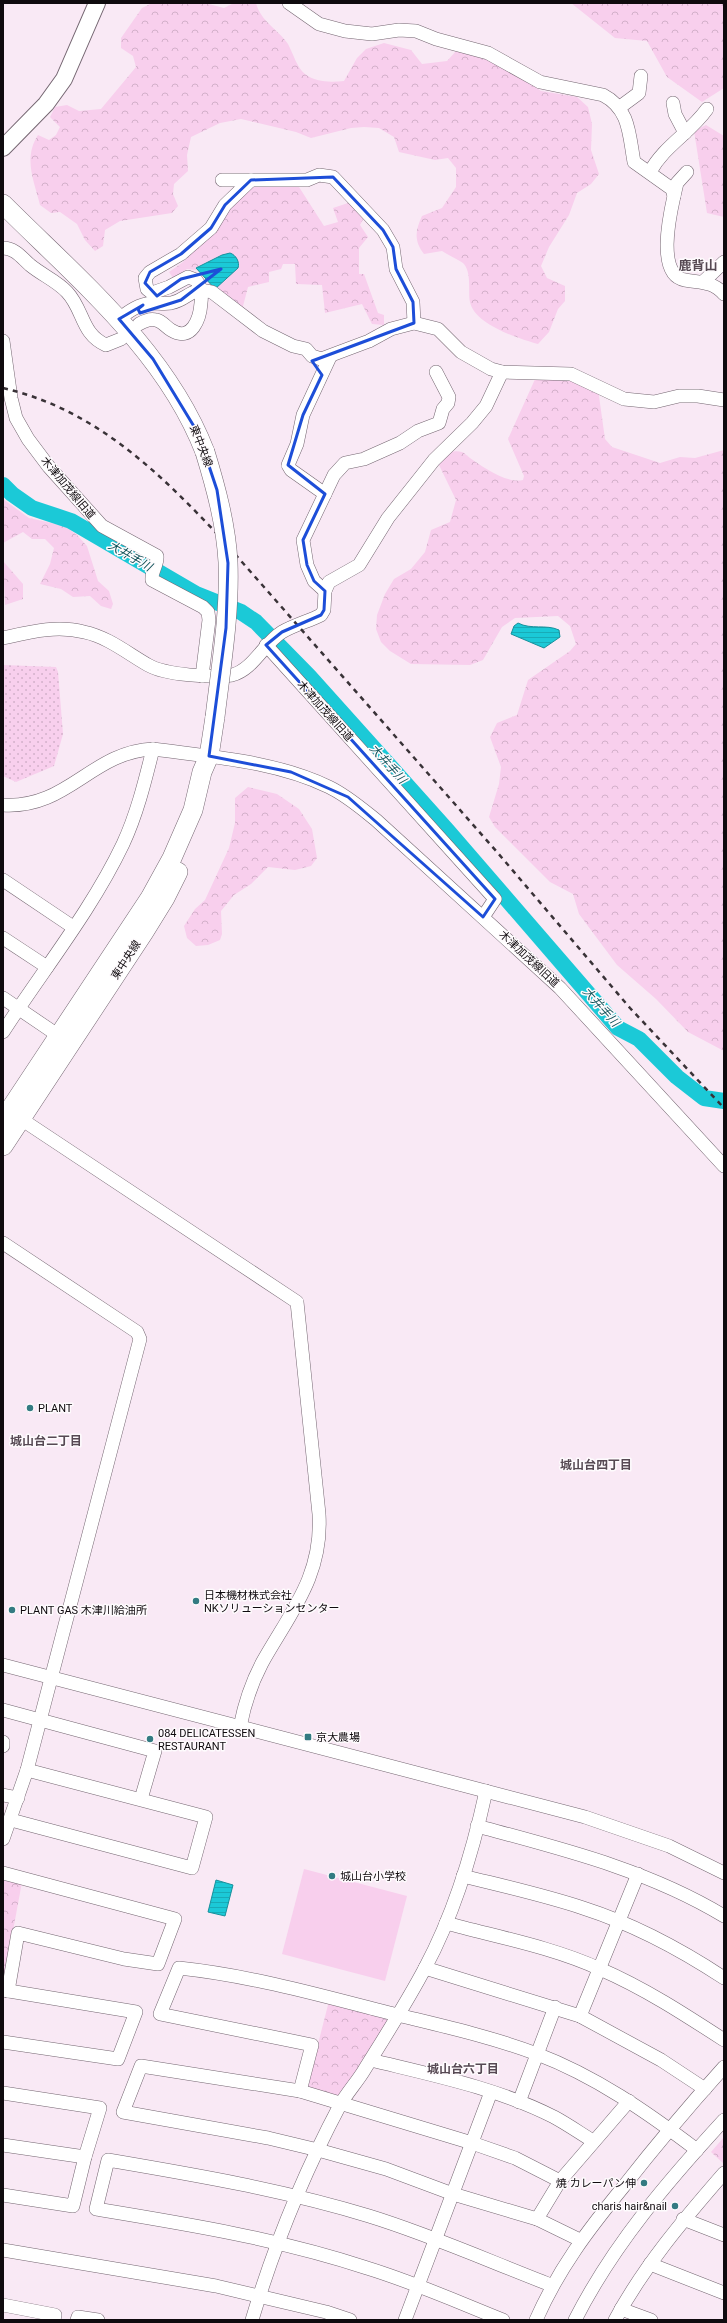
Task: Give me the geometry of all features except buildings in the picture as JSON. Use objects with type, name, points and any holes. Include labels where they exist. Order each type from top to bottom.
[{"type":"highway","name":"東中央線","points":[[3,204],[119,319],[153,359],[173,389],[186,410],[206,452],[217,490],[228,562],[226,628],[215,717],[209,756],[202,772],[193,810],[172,858],[150,898],[59,1036],[12,1119],[3,1146]]},
{"type":"highway","name":"東中央線","points":[[12,1119],[165,898],[194,835],[203,807],[212,774],[209,756]]},
{"type":"main road","points":[[3,148],[46,104],[64,79],[97,3]]},
{"type":"street","points":[[289,3],[301,7],[319,24],[345,31],[372,34],[399,30],[416,31],[436,39],[488,53],[540,82],[603,95],[620,107],[628,129],[634,162],[672,189],[674,196]]},
{"type":"street","points":[[620,107],[639,93],[641,76]]},
{"type":"street","points":[[673,103],[675,114],[685,133]]},
{"type":"street","points":[[650,172],[663,152],[694,126],[707,109]]},
{"type":"street","points":[[687,172],[677,183],[674,196],[666,246],[670,265],[676,275],[683,280],[713,284],[724,294]]},
{"type":"street","points":[[222,180],[307,180],[319,175],[333,177],[383,230],[393,247],[396,269],[412,302],[414,323]]},
{"type":"street","points":[[138,324],[145,320],[155,319],[173,331],[188,331],[195,327],[198,320],[202,297],[201,290],[196,280],[188,277],[169,287],[152,292],[147,289],[146,278],[150,272],[180,254],[211,228],[225,205],[251,180]]},
{"type":"street","points":[[3,248],[9,248],[16,252],[32,267],[50,278],[67,292],[90,335],[106,345],[120,339]]},
{"type":"street","points":[[703,282],[724,262]]},
{"type":"street","points":[[119,319],[138,306],[170,303],[181,300],[190,292],[201,290],[212,292],[263,331],[293,346],[306,350],[310,354],[321,359],[370,342],[391,329],[414,323],[438,329],[461,352],[491,369],[502,372],[571,374],[624,399],[654,402],[679,396],[698,396],[724,400]]},
{"type":"street","name":"木津加茂線旧道","points":[[3,342],[11,398],[16,418],[28,439],[90,515],[115,534],[157,556],[158,562],[151,573],[152,580],[203,607],[208,612],[209,620],[202,676]]},
{"type":"street","points":[[310,354],[310,359],[322,374]]},
{"type":"street","points":[[325,494],[291,470],[288,465],[297,444],[303,415],[330,357]]},
{"type":"street","points":[[325,591],[314,581],[307,566],[303,540],[334,475],[345,463],[364,459],[400,443],[418,431],[439,423],[448,403],[449,397],[436,372]]},
{"type":"street","points":[[3,638],[53,628],[84,632],[128,651],[149,666],[169,673],[202,676],[232,674],[246,667],[266,645],[282,632],[321,615],[324,610],[325,591],[329,582],[359,565],[388,518],[434,460],[472,423],[486,406],[502,372]]},
{"type":"street","name":"木津加茂線旧道","points":[[266,645],[495,899],[483,917],[525,955],[591,1020],[724,1166]]},
{"type":"street","points":[[3,805],[29,805],[46,800],[114,758],[141,749],[153,749],[209,756],[291,772],[329,787],[348,797],[376,820],[483,917]]},
{"type":"street","points":[[3,1032],[98,889],[123,845],[137,810],[153,749]]},
{"type":"street","points":[[3,880],[73,927]]},
{"type":"street","points":[[3,938],[46,967]]},
{"type":"street","points":[[3,998],[59,1036]]},
{"type":"street","points":[[12,1119],[297,1302],[319,1514],[319,1546],[308,1584],[261,1664],[252,1687],[240,1727]]},
{"type":"street","points":[[3,1243],[137,1332],[140,1339],[27,1770],[11,1820],[3,1839]]},
{"type":"street","points":[[3,1665],[618,1827],[669,1846],[724,1873]]},
{"type":"street","points":[[3,1710],[155,1751],[142,1799]]},
{"type":"street","points":[[11,1820],[192,1868],[206,1816],[27,1770]]},
{"type":"street","points":[[252,2320],[277,2243],[318,2150],[341,2103],[371,2060],[425,1968],[446,1923],[463,1876],[486,1792]]},
{"type":"street","points":[[3,1795],[18,1798]]},
{"type":"street","points":[[477,1826],[598,1859],[638,1874],[724,1916]]},
{"type":"street","points":[[3,1873],[175,1919],[158,1964],[124,1958],[18,1933],[5,1991],[136,2012],[118,2059],[3,2042]]},
{"type":"street","points":[[580,2016],[638,1874]]},
{"type":"street","points":[[463,1876],[584,1908],[666,1943],[724,1978]]},
{"type":"street","points":[[446,1923],[550,1951],[599,1968],[653,1995],[724,2040]]},
{"type":"street","points":[[300,2091],[312,2045],[160,2014],[179,1968],[265,1982],[508,2044],[537,2054],[586,2076],[629,2101],[670,2128],[697,2150]]},
{"type":"street","points":[[425,1968],[555,2007],[580,2016],[662,2060],[705,2089]]},
{"type":"street","points":[[519,2102],[555,2007]]},
{"type":"street","points":[[371,2060],[491,2092],[519,2102],[554,2118],[593,2141]]},
{"type":"street","points":[[560,2181],[515,2158],[472,2143],[300,2091],[141,2066],[123,2112],[268,2138],[386,2169],[453,2194],[537,2219],[580,2240]]},
{"type":"street","points":[[536,2320],[551,2286],[580,2240],[670,2128],[724,2067]]},
{"type":"street","points":[[405,2320],[491,2092]]},
{"type":"street","points":[[3,2093],[100,2108],[85,2157],[73,2206],[3,2195]]},
{"type":"street","points":[[537,2219],[560,2181],[629,2101]]},
{"type":"street","points":[[575,2320],[587,2297],[620,2244],[657,2195],[724,2120]]},
{"type":"street","points":[[3,2145],[85,2157]]},
{"type":"street","points":[[503,2320],[368,2268],[277,2243],[202,2226],[96,2209],[108,2160],[212,2177],[298,2196],[371,2216],[551,2286]]},
{"type":"street","points":[[651,2320],[618,2315],[650,2264],[683,2219],[724,2173]]},
{"type":"street","points":[[683,2219],[722,2232]]},
{"type":"street","points":[[3,2250],[158,2276],[259,2296],[326,2312],[350,2320]]},
{"type":"street","points":[[650,2264],[724,2293]]},
{"type":"street","points":[[3,2305],[55,2315],[54,2320]]},
{"type":"street","points":[[77,2320],[78,2317],[98,2320]]},
{"type":"highlighted area","points":[[333,177],[383,230],[393,247],[396,269],[413,302],[414,323],[312,361],[322,375],[303,415],[288,465],[325,494],[303,540],[307,565],[314,581],[325,591],[324,610],[321,615],[282,632],[266,645],[495,899],[483,917],[348,797],[291,772],[209,756],[226,628],[228,563],[224,530],[217,490],[198,433],[153,359],[119,319],[143,305],[138,309],[140,313],[181,300],[221,269],[181,279],[157,296],[145,283],[150,272],[181,254],[211,228],[225,205],[251,180]]},
{"type":"green space","points":[[152,3],[205,3],[224,8],[234,3],[256,3],[258,10],[288,44],[297,64],[302,71],[314,79],[329,82],[344,81],[357,58],[366,49],[384,43],[411,50],[422,64],[447,61],[457,50],[484,57],[521,77],[541,91],[577,97],[588,107],[592,124],[591,150],[599,174],[591,184],[577,193],[569,215],[549,247],[541,266],[547,278],[565,286],[565,301],[558,309],[549,332],[538,344],[509,334],[488,324],[473,310],[469,298],[468,271],[463,263],[442,251],[424,254],[418,245],[417,240],[417,231],[420,221],[422,216],[442,208],[456,187],[456,168],[448,158],[435,160],[399,152],[394,137],[379,128],[351,128],[311,138],[296,132],[241,119],[220,123],[191,137],[187,155],[188,171],[174,184],[173,194],[178,206],[172,213],[120,221],[105,230],[103,246],[95,251],[85,240],[77,224],[60,212],[51,213],[40,205],[31,170],[31,152],[38,135],[49,140],[56,135],[60,127],[50,117],[55,107],[67,105],[79,111],[101,109],[136,67],[133,56],[121,48],[121,38],[142,8]]},
{"type":"green space","points":[[571,3],[724,3],[724,88],[702,102],[667,77],[647,41],[615,38]]},
{"type":"green space","points":[[706,125],[724,136],[724,217],[707,213],[694,131]]},
{"type":"green space","points":[[256,184],[299,187],[324,226],[338,222],[333,208],[351,202],[365,216],[360,225],[368,237],[359,248],[359,274],[364,274],[378,313],[384,315],[384,325],[372,324],[362,304],[325,313],[322,285],[296,284],[295,264],[283,264],[281,269],[269,272],[269,282],[248,287],[242,310],[215,289],[239,266],[239,264],[222,255],[197,267],[196,270],[187,269],[173,278],[169,272],[183,262],[216,228],[227,208]]},
{"type":"green space","points":[[536,377],[572,379],[598,389],[605,439],[612,447],[660,463],[680,457],[695,458],[724,450],[724,1051],[688,1032],[656,999],[617,965],[579,914],[573,894],[550,882],[495,827],[489,817],[499,784],[501,767],[490,737],[497,723],[517,715],[528,680],[570,651],[576,644],[570,626],[558,616],[515,618],[502,627],[483,660],[470,665],[411,664],[390,651],[381,642],[376,629],[377,615],[385,594],[394,579],[411,569],[425,552],[431,530],[450,522],[456,500],[439,465],[444,455],[455,451],[462,452],[495,474],[510,480],[523,480],[524,476],[508,439]]},
{"type":"green space","points":[[3,499],[29,518],[65,526],[77,535],[87,546],[98,581],[109,591],[113,604],[111,609],[101,606],[90,596],[73,597],[61,589],[40,584],[50,564],[54,548],[45,539],[32,539],[23,532],[3,543]]},
{"type":"green space","points":[[3,561],[23,584],[23,599],[5,605]]},
{"type":"green space","points":[[3,665],[56,667],[58,672],[63,734],[54,766],[16,782],[3,776]]},
{"type":"green space","points":[[248,787],[277,794],[299,809],[312,829],[317,858],[311,866],[295,870],[268,867],[251,884],[234,895],[221,911],[222,934],[220,940],[208,945],[196,946],[187,938],[184,926],[195,909],[205,900],[229,848],[235,823],[235,798]]},
{"type":"green space","points":[[304,1869],[407,1896],[385,1981],[282,1954]]},
{"type":"green space","points":[[3,1878],[22,1882],[3,1985]]},
{"type":"green space","points":[[329,2001],[385,2016],[387,2021],[342,2095],[337,2097],[307,2087]]},
{"type":"green space","points":[[724,2137],[724,2164],[711,2152]]},
{"type":"water","points":[[230,253],[237,259],[238,268],[215,289],[196,268],[222,255]]},
{"type":"water","points":[[518,623],[528,626],[554,628],[559,630],[560,637],[544,648],[511,634],[514,626]]},
{"type":"water","points":[[216,1880],[233,1885],[225,1916],[208,1912]]},
{"type":"waterway","name":"大井手川","points":[[3,485],[12,494],[32,508],[71,521],[196,594],[241,612],[256,622],[309,676],[447,830],[618,1028],[639,1039],[677,1077],[704,1098],[724,1101]]},
{"type":"railway","points":[[3,388],[36,398],[67,411],[95,427],[148,466],[173,489],[220,537],[497,852],[630,1008],[724,1108]]},
{"type":"place","name":"PLANT","points":[[30,1408]]},
{"type":"place","name":"日本機材株式会社 NKソリューションセンター","points":[[196,1601]]},
{"type":"place","name":"PLANT GAS 木津川給油所","points":[[12,1610]]},
{"type":"place","name":"京大農場","points":[[308,1737]]},
{"type":"place","name":"084 DELICATESSEN RESTAURANT","points":[[150,1739]]},
{"type":"place","name":"城山台小学校","points":[[332,1876]]},
{"type":"place","name":"焼 カレーパン伸","points":[[644,2183]]},
{"type":"place","name":"charis hair&nail","points":[[675,2206]]},
{"type":"district","name":"鹿背山","points":[[698,265]]},
{"type":"district","name":"城山台二丁目","points":[[46,1441]]},
{"type":"district","name":"城山台四丁目","points":[[596,1465]]},
{"type":"district","name":"城山台六丁目","points":[[463,2069]]}]
